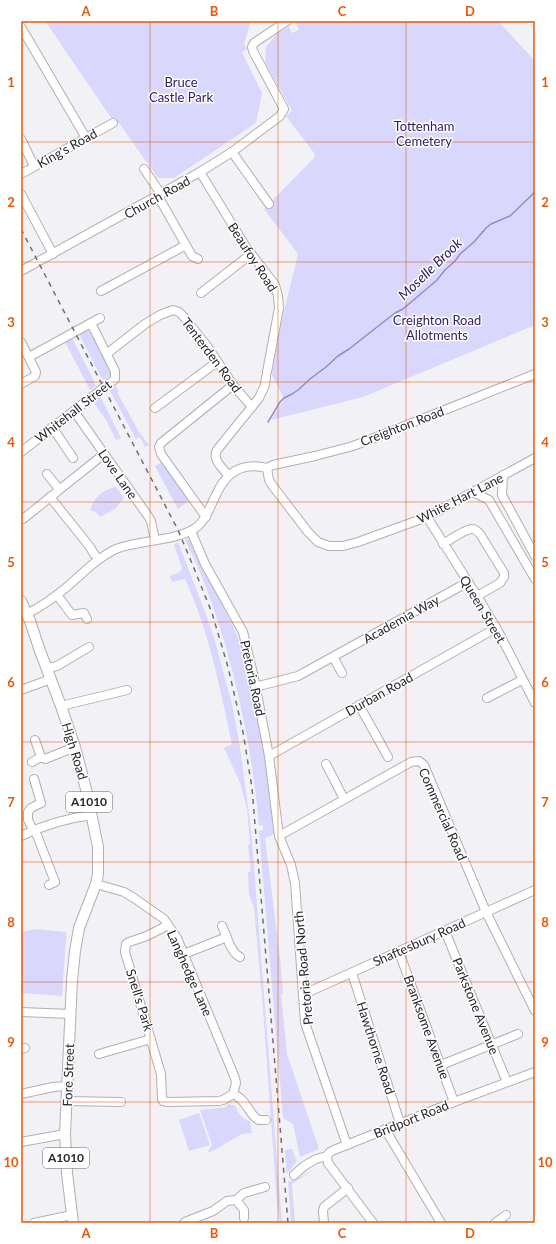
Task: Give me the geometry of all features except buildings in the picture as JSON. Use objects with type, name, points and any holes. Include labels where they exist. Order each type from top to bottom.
[{"type":"main road","name":"High Road","points":[[21,601],[75,747],[92,815],[98,847],[96,884],[79,928]]},
{"type":"main road","name":"Fore Street","points":[[73,1219],[67,1173],[65,1134],[75,951],[79,928]]},
{"type":"street","name":"Church Road","points":[[21,271],[200,172],[232,152],[280,116],[284,109],[252,47],[254,43],[287,21]]},
{"type":"street","points":[[21,27],[86,138]]},
{"type":"street","name":"King's Road","points":[[21,174],[113,123]]},
{"type":"street","points":[[21,139],[34,166]]},
{"type":"street","points":[[232,152],[269,204]]},
{"type":"street","points":[[144,169],[160,195],[192,256],[198,259]]},
{"type":"street","name":"Beaufoy Road","points":[[200,172],[251,254],[275,285],[278,292],[279,302],[267,374],[262,392],[215,454],[217,461],[228,475]]},
{"type":"street","points":[[21,194],[53,254]]},
{"type":"street","points":[[101,291],[186,245]]},
{"type":"street","points":[[201,293],[251,254]]},
{"type":"street","name":"Tenterden Road","points":[[109,352],[145,324],[160,315],[173,310],[179,312],[252,407]]},
{"type":"street","points":[[29,357],[100,318]]},
{"type":"street","name":"Whitehall Street","points":[[21,452],[113,381],[116,375],[115,371],[91,323]]},
{"type":"street","points":[[21,342],[36,370],[35,376],[21,384]]},
{"type":"street","points":[[156,408],[218,362]]},
{"type":"street","name":"Creighton Road","points":[[266,468],[353,446],[535,374]]},
{"type":"street","points":[[206,517],[161,454],[159,447],[161,443],[234,385]]},
{"type":"street","name":"Love Lane","points":[[74,411],[148,516],[151,521],[155,540]]},
{"type":"street","points":[[52,427],[73,458]]},
{"type":"street","points":[[23,519],[104,454]]},
{"type":"street","name":"White Hart Lane","points":[[266,468],[272,485],[308,532],[318,542],[329,546],[343,546],[427,517],[503,475],[533,461]]},
{"type":"street","points":[[27,614],[57,595],[99,559],[120,548],[191,531],[206,517],[216,494],[228,475],[244,466],[266,468]]},
{"type":"street","points":[[47,474],[59,489]]},
{"type":"street","points":[[503,475],[502,495],[535,556]]},
{"type":"street","points":[[473,492],[490,500],[535,579]]},
{"type":"street","points":[[50,497],[99,559]]},
{"type":"street","name":"Queen Street","points":[[427,517],[477,596],[502,639],[535,703]]},
{"type":"street","points":[[443,544],[472,529],[477,530],[480,534],[504,572],[504,577],[500,583],[477,596]]},
{"type":"street","name":"Pretoria Road","points":[[191,531],[205,564],[243,632],[269,756],[279,836]]},
{"type":"street","points":[[520,553],[530,547]]},
{"type":"street","name":"Academia Way","points":[[255,687],[298,676],[468,582]]},
{"type":"street","points":[[57,595],[72,615],[84,613],[87,619]]},
{"type":"street","name":"Durban Road","points":[[269,756],[489,632]]},
{"type":"street","points":[[47,668],[57,666],[89,647]]},
{"type":"street","points":[[333,657],[342,673]]},
{"type":"street","points":[[21,690],[51,679]]},
{"type":"street","points":[[487,698],[522,680]]},
{"type":"street","points":[[61,706],[127,690]]},
{"type":"street","points":[[359,705],[388,757]]},
{"type":"street","points":[[35,740],[42,757]]},
{"type":"street","points":[[32,762],[42,757],[44,759],[75,747]]},
{"type":"street","name":"Commercial Road","points":[[279,836],[411,762],[419,761],[424,765],[486,912],[535,1011]]},
{"type":"street","points":[[326,764],[344,799]]},
{"type":"street","points":[[34,779],[41,803],[29,810],[25,821],[34,830],[56,882],[49,885]]},
{"type":"street","points":[[21,836],[34,830],[68,819],[92,815]]},
{"type":"street","name":"Pretoria Road North","points":[[279,836],[291,865],[295,883],[305,1023],[347,1145]]},
{"type":"street","name":"Langhedge Lane","points":[[96,884],[124,892],[134,898],[164,919],[177,938],[235,1078],[236,1083],[233,1094]]},
{"type":"street","name":"Shaftesbury Road","points":[[304,994],[535,890]]},
{"type":"street","name":"Snell's Park","points":[[168,925],[147,936],[129,942],[126,944],[125,952],[161,1074],[162,1099],[163,1101],[219,1101],[224,1100],[233,1094]]},
{"type":"street","points":[[222,926],[236,955],[240,957]]},
{"type":"street","name":"Parkstone Avenue","points":[[445,931],[508,1082]]},
{"type":"street","points":[[184,954],[227,937]]},
{"type":"street","name":"Branksome Avenue","points":[[399,952],[454,1102]]},
{"type":"street","name":"Hawthorne Road","points":[[352,973],[400,1123]]},
{"type":"street","points":[[21,1012],[71,1014]]},
{"type":"street","points":[[441,1065],[518,1034]]},
{"type":"street","points":[[99,1054],[151,1039]]},
{"type":"street","name":"Bridport Road","points":[[294,1175],[309,1163],[327,1156],[334,1150],[454,1102],[535,1072]]},
{"type":"street","points":[[21,1094],[53,1086],[67,1086]]},
{"type":"street","points":[[233,1094],[242,1098],[258,1120],[266,1120]]},
{"type":"street","points":[[67,1101],[121,1102]]},
{"type":"street","points":[[385,1129],[441,1223]]},
{"type":"street","points":[[21,1142],[65,1134]]},
{"type":"street","points":[[327,1156],[328,1163],[373,1223]]},
{"type":"street","points":[[184,1223],[213,1211],[227,1201],[236,1200],[244,1192],[265,1187]]},
{"type":"street","points":[[324,1223],[324,1207],[348,1188]]},
{"type":"street","points":[[236,1200],[244,1210],[244,1218]]},
{"type":"street","points":[[495,1223],[506,1215]]},
{"type":"street","points":[[34,1223],[73,1219]]},
{"type":"green space","name":"Bruce Castle Park","points":[[45,21],[251,21],[244,44],[247,49],[242,52],[262,93],[256,123],[174,178],[158,178],[119,123],[116,125]]},
{"type":"green space","name":"Tottenham Cemetery","points":[[295,21],[498,21],[535,61],[535,325],[363,397],[271,420],[284,399],[272,375],[279,332],[298,254],[264,209],[315,157],[314,153],[286,116],[292,111],[265,62],[266,47],[277,34],[289,27],[292,33],[299,30]]},
{"type":"green space","points":[[90,331],[112,372],[111,375],[104,380],[103,378],[102,379],[79,334]]},
{"type":"green space","points":[[72,338],[95,383],[96,386],[90,390],[65,342]]},
{"type":"green space","points":[[115,385],[119,391],[117,392],[139,432],[149,445],[145,447],[140,437],[136,439],[109,389]]},
{"type":"green space","points":[[100,396],[121,438],[116,440],[106,420],[94,403],[94,400]]},
{"type":"green space","points":[[162,462],[190,500],[178,509],[155,466]]},
{"type":"green space","points":[[116,487],[124,498],[115,509],[100,517],[96,512],[90,510],[94,501],[100,494],[106,490]]},
{"type":"green space","points":[[189,539],[232,624],[242,648],[263,744],[274,834],[265,838],[280,958],[283,994],[281,994],[287,1054],[319,1149],[300,1157],[293,1124],[283,1118],[259,831],[263,830],[263,825],[259,826],[251,760],[233,673],[209,594],[185,540]]},
{"type":"green space","points":[[178,542],[215,641],[232,704],[240,747],[251,829],[282,1223],[280,1223],[277,1203],[254,908],[249,895],[248,872],[251,871],[248,845],[250,844],[247,808],[240,783],[224,748],[232,744],[213,660],[201,619],[185,579],[172,582],[170,576],[180,572],[182,568],[174,545]]},
{"type":"green space","points":[[35,929],[66,932],[62,996],[21,993],[21,932]]},
{"type":"green space","points":[[229,1104],[235,1106],[242,1117],[250,1121],[252,1133],[242,1134],[207,1153],[212,1145],[200,1110],[227,1107],[226,1105]]},
{"type":"green space","points":[[199,1113],[210,1145],[189,1151],[179,1120]]},
{"type":"green space","points":[[292,1149],[297,1161],[287,1174],[285,1150]]},
{"type":"green space","points":[[315,1169],[292,1184],[295,1223],[291,1223],[288,1181],[294,1180]]},
{"type":"waterway","name":"Moselle Brook","points":[[268,422],[284,398],[298,390],[338,356],[395,313],[403,309],[437,280],[486,228],[491,224],[510,216],[535,192]]},
{"type":"railway","points":[[21,229],[178,530],[212,613],[228,667],[243,732],[252,788],[288,1223]]},
{"type":"park label","name":"Creighton Road Allotments","points":[[437,328]]}]
